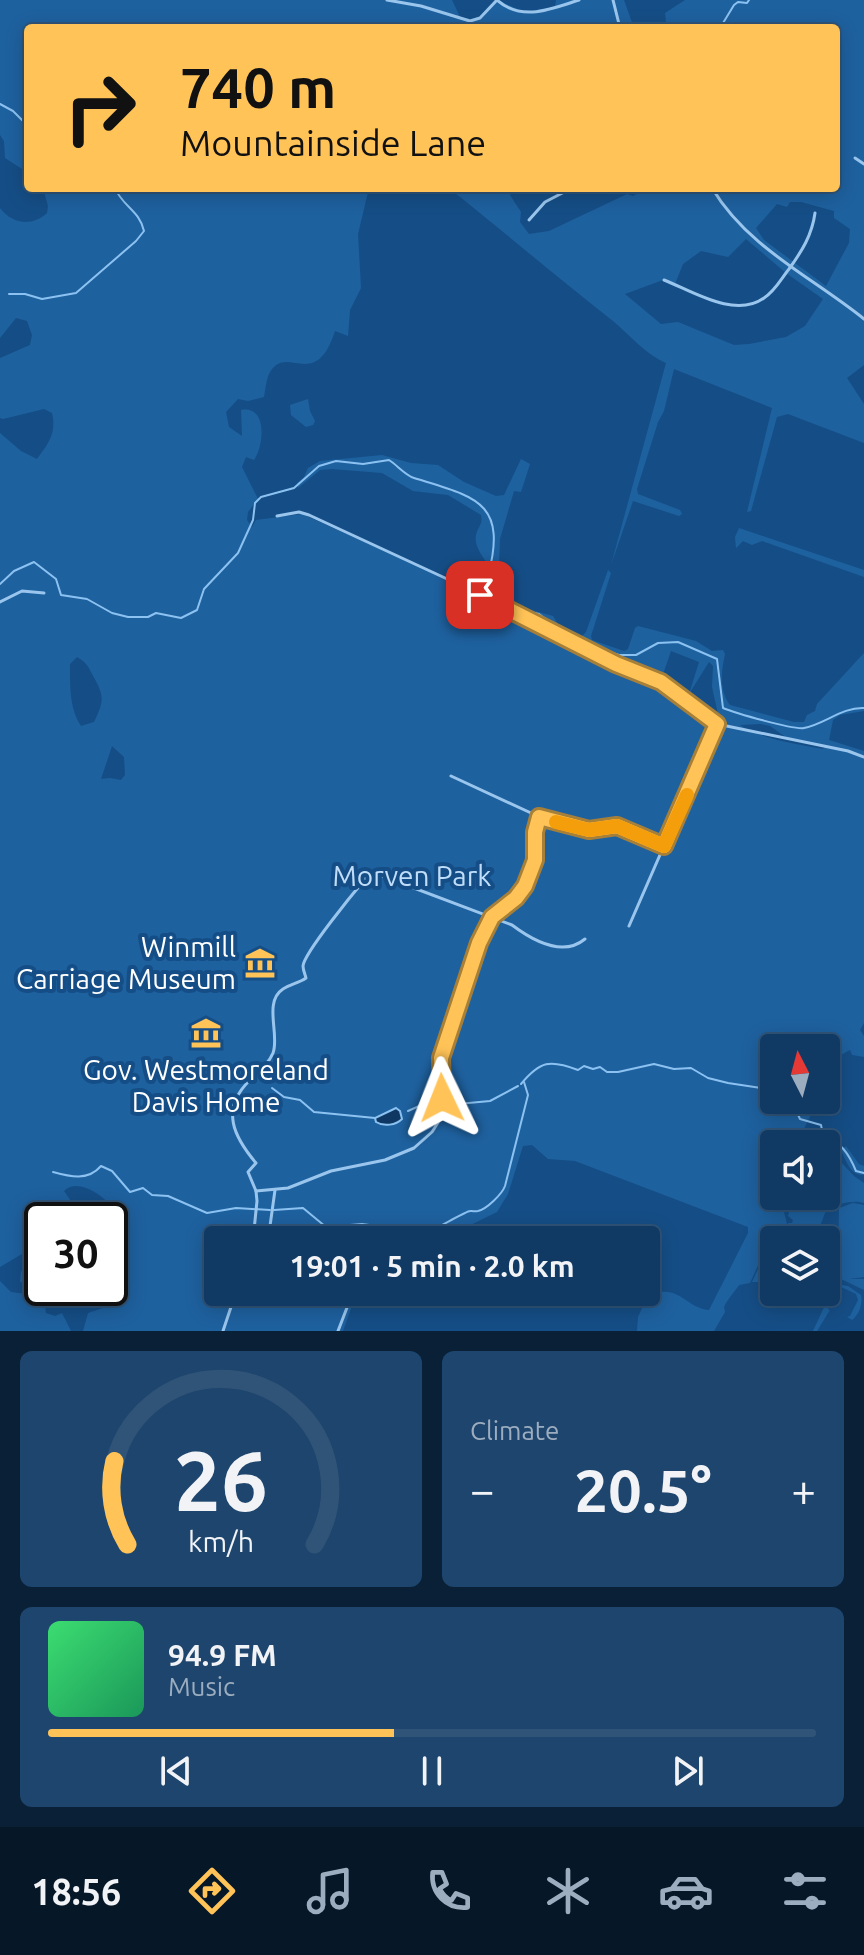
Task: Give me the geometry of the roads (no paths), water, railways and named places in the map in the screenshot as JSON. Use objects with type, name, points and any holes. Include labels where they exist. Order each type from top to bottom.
[{"type":"street","points":[[387,0],[421,6],[470,21],[480,18],[497,0],[509,8],[527,13],[579,0]]},
{"type":"street","points":[[613,0],[619,24]]},
{"type":"street","points":[[855,158],[864,164]]},
{"type":"street","points":[[529,220],[545,202],[564,192]]},
{"type":"street","points":[[715,192],[742,226],[790,267],[864,319]]},
{"type":"street","points":[[664,280],[723,303],[743,306],[758,302],[768,295],[808,241],[815,213]]},
{"type":"street","points":[[277,516],[299,512],[309,515],[384,549],[616,664],[661,682],[717,724],[864,757]]},
{"type":"street","points":[[0,602],[22,591],[44,593]]},
{"type":"street","points":[[629,926],[717,724]]},
{"type":"street","points":[[451,776],[539,817],[589,830],[617,826],[664,846]]},
{"type":"street","points":[[256,1191],[299,1185],[331,1171],[385,1160],[414,1148],[432,1132],[441,1112],[441,1058],[479,943],[492,917],[516,898],[525,886],[535,860],[535,832],[539,817]]},
{"type":"street","points":[[255,1226],[256,1191],[248,1172],[256,1163],[241,1145],[233,1127],[235,1106],[247,1083],[271,1056],[275,1042],[274,1005],[278,994],[306,978],[303,967],[306,958],[332,919],[366,878],[382,876],[512,925],[527,936],[559,948],[574,946],[585,939]]},
{"type":"street","points":[[270,1226],[275,1190]]},
{"type":"street","points":[[223,1331],[231,1306]]},
{"type":"street","points":[[338,1331],[348,1306]]},
{"type":"waterway","points":[[722,24],[734,5],[749,0]]},
{"type":"waterway","points":[[0,104],[24,122]]},
{"type":"waterway","points":[[9,294],[42,299],[76,293],[136,241],[144,231],[142,224],[117,192]]},
{"type":"waterway","points":[[0,584],[14,571],[34,562],[56,579],[61,595],[87,599],[112,613],[128,617],[148,617],[156,613],[181,618],[197,610],[204,589],[238,553],[253,520],[255,503],[261,497],[294,488],[319,466],[336,461],[363,464],[389,460],[411,477],[454,491],[481,506],[489,517],[493,532],[488,576],[508,604],[516,609],[539,614],[563,632],[619,655],[636,655],[658,643],[678,642],[717,659],[723,708],[751,717],[804,728],[848,710],[864,708]]},
{"type":"waterway","points":[[521,1084],[546,1064],[560,1064],[578,1070],[584,1066],[593,1069],[600,1067],[607,1072],[654,1064],[674,1069],[691,1068],[708,1078],[760,1088]]},
{"type":"waterway","points":[[274,1210],[303,1208],[326,1227],[362,1224],[399,1229],[410,1226],[425,1233],[468,1211],[482,1210],[494,1201],[505,1186],[528,1095],[524,1082]]},
{"type":"waterway","points":[[447,1105],[490,1101],[518,1086]]},
{"type":"waterway","points":[[272,1088],[284,1097],[300,1100],[314,1112],[375,1118]]},
{"type":"waterway","points":[[408,1111],[426,1103],[438,1105]]},
{"type":"waterway","points":[[798,1114],[800,1119],[821,1125],[823,1135],[844,1149],[856,1171],[864,1173]]},
{"type":"waterway","points":[[53,1172],[85,1176],[101,1166],[112,1171],[130,1192],[143,1188],[152,1195],[168,1196],[207,1213],[236,1208],[270,1210]]},
{"type":"place","name":"Winmill Carriage Museum","points":[[260,963]]},
{"type":"place","name":"Gov. Westmoreland Davis Home","points":[[206,1033]]},
{"type":"park label","name":"Morven Park","points":[[412,876]]}]
